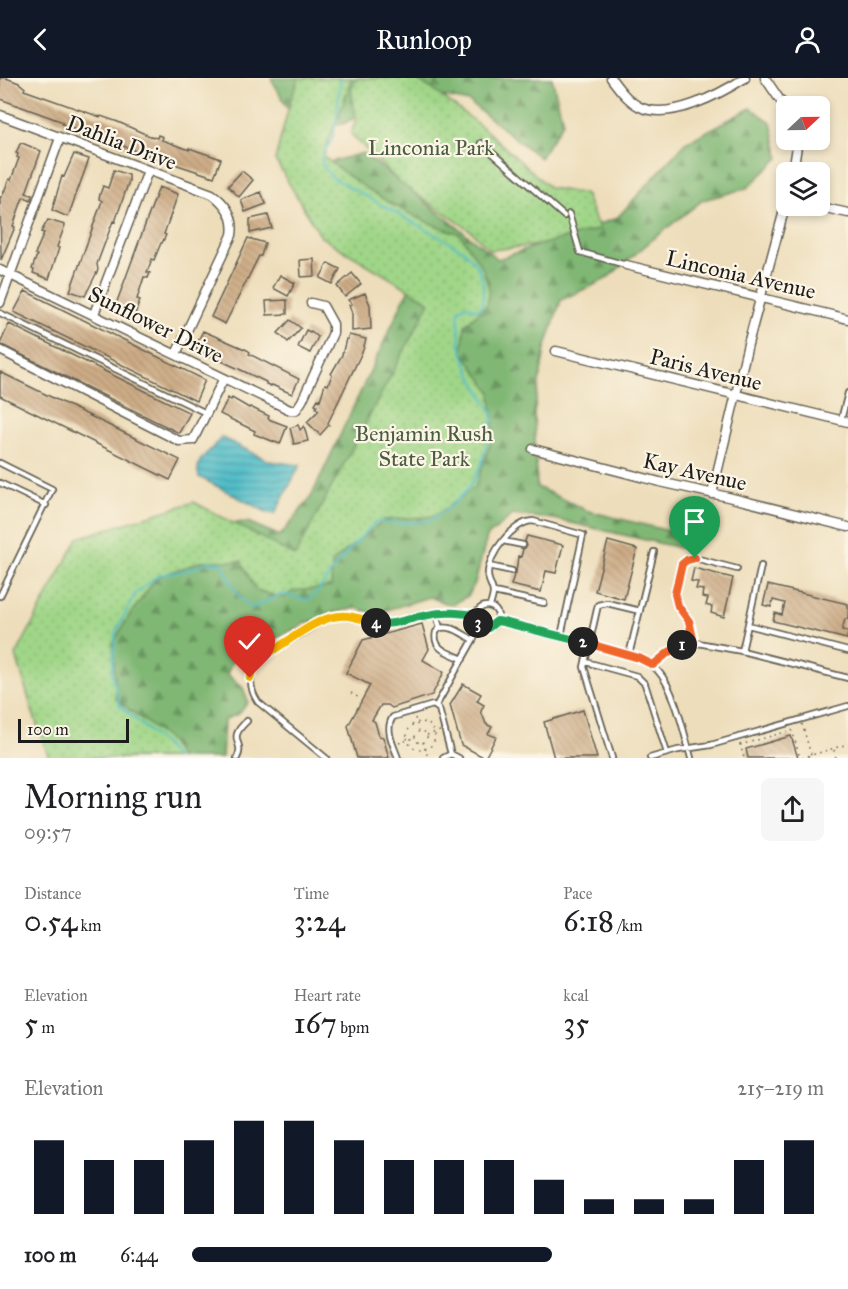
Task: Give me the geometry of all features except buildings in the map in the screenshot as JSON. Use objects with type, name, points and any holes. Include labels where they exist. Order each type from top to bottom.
[{"type":"street","points":[[611,78],[633,102],[659,112],[678,109],[722,93],[745,78]]},
{"type":"street","points":[[765,78],[777,96]]},
{"type":"street","name":"Dahlia Drive","points":[[0,115],[212,194],[227,208],[233,225],[232,235],[176,354]]},
{"type":"street","points":[[0,303],[60,138]]},
{"type":"street","points":[[94,314],[148,171]]},
{"type":"street","points":[[830,209],[848,213]]},
{"type":"street","points":[[712,494],[760,297],[782,216]]},
{"type":"street","name":"Linconia Avenue","points":[[626,265],[848,319]]},
{"type":"street","name":"Sunflower Drive","points":[[0,270],[290,410],[296,410],[333,333],[333,324],[323,306],[311,303]]},
{"type":"street","points":[[0,350],[179,441],[186,442],[193,440],[224,378]]},
{"type":"street","name":"Paris Avenue","points":[[556,351],[845,421]]},
{"type":"street","name":"Kay Avenue","points":[[533,449],[848,527]]},
{"type":"lane","points":[[481,143],[566,215],[580,252],[626,265]]},
{"type":"lane","points":[[0,313],[206,413]]},
{"type":"lane","points":[[845,421],[848,393]]},
{"type":"lane","points":[[0,463],[52,489],[0,596]]},
{"type":"lane","points":[[0,483],[46,505]]},
{"type":"lane","points":[[490,606],[494,592],[488,576],[489,566],[493,555],[518,525],[526,521],[534,521],[583,534],[561,636]]},
{"type":"lane","points":[[503,541],[523,545]]},
{"type":"lane","points":[[629,655],[654,552]]},
{"type":"lane","points":[[694,643],[689,621],[678,606],[675,594],[682,564],[695,558],[737,569]]},
{"type":"lane","points":[[489,566],[512,572]]},
{"type":"lane","points":[[742,651],[761,566]]},
{"type":"lane","points":[[494,592],[544,603]]},
{"type":"lane","points":[[612,758],[585,667],[598,605],[602,603],[640,611]]},
{"type":"lane","points":[[476,615],[483,607],[490,606],[496,611],[497,621]]},
{"type":"lane","points":[[326,758],[258,702],[253,695],[251,675],[256,664],[265,655],[327,618],[345,615],[378,624],[392,624],[435,614],[454,612],[476,615]]},
{"type":"lane","points":[[435,614],[440,628]]},
{"type":"lane","points":[[476,615],[481,626],[488,628],[497,621]]},
{"type":"lane","points":[[497,621],[590,644],[629,655],[653,665],[667,685],[692,758]]},
{"type":"lane","points":[[748,625],[848,651]]},
{"type":"lane","points":[[463,659],[439,648],[435,637],[436,632],[446,626],[473,640]]},
{"type":"lane","points":[[436,706],[481,626]]},
{"type":"lane","points":[[653,665],[681,645],[694,643],[742,651],[848,678]]},
{"type":"lane","points":[[586,662],[642,679],[667,753]]},
{"type":"lane","points":[[398,758],[388,729],[390,721],[393,717],[436,706]]},
{"type":"lane","points":[[436,706],[451,754],[459,758]]},
{"type":"lane","points":[[650,758],[738,738],[848,706]]},
{"type":"lane","points":[[237,758],[240,750],[236,731],[247,722]]},
{"type":"lane","points":[[443,758],[451,754]]},
{"type":"path","points":[[351,693],[361,699]]},
{"type":"path","points":[[413,711],[419,731]]},
{"type":"path","points":[[801,719],[812,757]]},
{"type":"path","points":[[417,723],[430,725],[435,732],[435,741],[425,750],[413,748],[408,740],[410,728],[417,723]]},
{"type":"path","points":[[790,723],[801,758],[812,757],[848,744]]},
{"type":"path","points":[[428,758],[423,742],[426,735],[445,729]]},
{"type":"path","points":[[740,745],[792,730]]},
{"type":"path","points":[[419,731],[423,731],[426,735]]},
{"type":"path","points":[[415,738],[419,731]]},
{"type":"path","points":[[394,745],[415,738]]},
{"type":"path","points":[[415,738],[423,742]]},
{"type":"path","points":[[738,738],[744,758]]},
{"type":"path","points":[[834,749],[836,758]]},
{"type":"green space","points":[[271,78],[552,78],[563,122],[540,158],[469,102],[407,89],[343,124],[295,122]]},
{"type":"green space","name":"Benjamin Rush State Park","points":[[299,78],[351,78],[324,157],[355,181],[406,212],[460,234],[483,269],[489,289],[487,304],[465,325],[462,351],[491,392],[494,433],[475,487],[435,516],[384,520],[332,562],[331,587],[293,591],[284,598],[256,590],[241,561],[203,561],[157,577],[113,643],[116,699],[170,741],[180,758],[49,758],[16,655],[78,538],[194,502],[295,556],[430,302],[321,237],[275,160],[290,102]]},
{"type":"green space","name":"Linconia Park","points":[[358,78],[413,78],[432,89],[482,127],[550,188],[585,194],[599,229],[539,245],[490,250],[471,231],[400,183],[351,134],[356,119],[351,89]]},
{"type":"green space","points":[[751,108],[771,122],[779,158],[747,188],[703,200],[606,279],[561,300],[545,349],[534,413],[537,487],[588,511],[694,537],[680,548],[554,519],[512,515],[487,537],[475,583],[468,596],[451,605],[429,597],[374,614],[357,608],[331,613],[233,660],[227,674],[243,688],[248,702],[240,713],[224,720],[222,758],[83,758],[83,611],[192,526],[248,522],[280,536],[311,497],[413,280],[296,171],[363,153],[498,259],[617,218],[685,143]]},
{"type":"water","points":[[221,437],[269,461],[300,465],[275,514],[268,513],[199,477],[201,459]]},
{"type":"waterway","points":[[176,758],[164,744],[120,706],[112,673],[116,632],[135,594],[159,575],[184,571],[209,562],[223,564],[238,594],[252,608],[282,594],[307,600],[318,592],[337,564],[375,522],[429,521],[453,505],[471,485],[481,465],[493,420],[492,412],[469,371],[460,344],[458,313],[461,308],[468,305],[474,309],[481,308],[483,299],[483,283],[475,262],[463,250],[333,178],[322,165],[324,152],[332,140],[342,78]]},
{"type":"route","points":[[250,678],[255,666],[265,655],[324,620],[345,615],[378,624],[392,624],[444,613],[476,615],[478,624],[484,627],[492,627],[497,621],[503,622],[639,658],[653,665],[681,645],[694,643],[689,621],[678,606],[675,594],[682,564],[695,558]]}]
